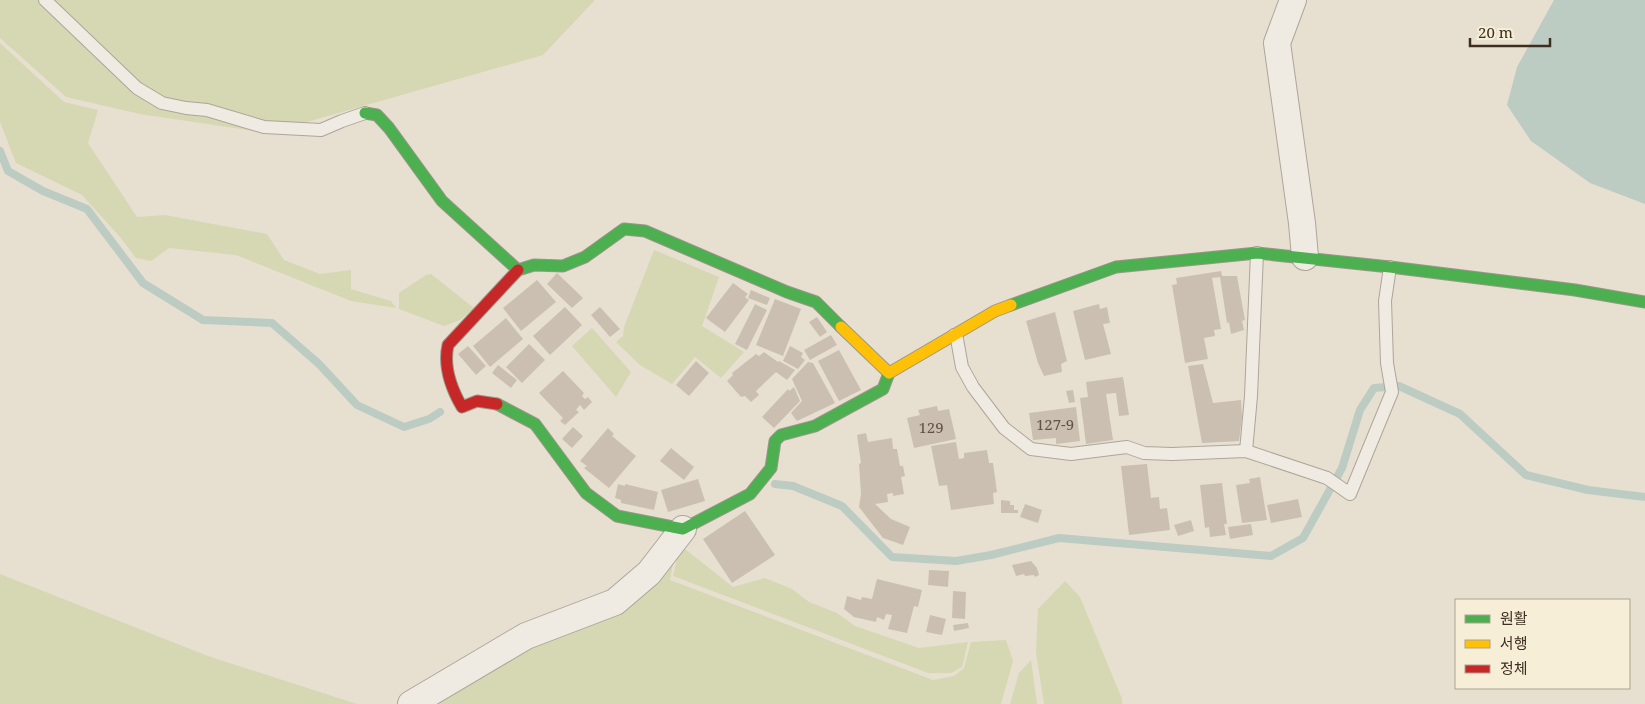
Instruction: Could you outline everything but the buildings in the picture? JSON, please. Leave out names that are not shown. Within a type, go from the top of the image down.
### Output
[{"type":"street","points":[[1293,0],[1277,43],[1305,257]]},
{"type":"street","points":[[365,113],[377,115],[390,128],[442,201],[518,270]]},
{"type":"street","points":[[683,530],[617,516],[586,492],[535,424],[499,404],[477,401],[462,407],[452,391],[445,355],[448,345],[518,270],[534,265],[563,266],[585,257],[624,229],[645,232],[787,292],[816,302],[889,373]]},
{"type":"street","points":[[411,704],[526,636],[615,602],[649,573],[683,530],[750,494],[771,468],[775,441],[781,436],[815,426],[882,389],[889,373],[995,311],[1116,267],[1257,253],[1305,257],[1574,290],[1645,302]]},
{"type":"lane","points":[[45,0],[137,88],[162,103],[207,110],[264,127],[321,130],[365,113]]},
{"type":"lane","points":[[1246,451],[1257,253]]},
{"type":"lane","points":[[954,335],[957,339],[962,367],[974,387],[1004,428],[1031,449],[1071,454],[1127,447],[1144,454],[1246,451],[1327,478],[1350,494],[1392,392],[1388,363],[1385,301],[1390,267]]},
{"type":"green space","points":[[0,0],[595,0],[543,55],[268,133],[140,114],[66,97],[0,38]]},
{"type":"green space","points":[[0,43],[64,102],[98,110],[88,143],[137,217],[165,215],[267,234],[284,260],[320,274],[351,270],[351,289],[391,301],[396,308],[351,301],[236,255],[169,248],[151,261],[136,258],[120,237],[82,195],[16,163],[0,122]]},
{"type":"green space","points":[[654,250],[719,277],[702,326],[744,352],[721,378],[695,357],[672,384],[640,365],[616,342],[623,336],[624,327]]},
{"type":"green space","points":[[431,274],[474,308],[460,320],[444,326],[399,309],[399,293],[426,275]]},
{"type":"green space","points":[[592,328],[631,372],[616,397],[572,346]]},
{"type":"green space","points":[[681,541],[685,549],[733,587],[765,578],[792,589],[809,602],[837,613],[855,626],[919,648],[968,642],[962,667],[951,673],[928,673],[673,576]]},
{"type":"green space","points":[[677,544],[670,580],[933,680],[954,676],[964,668],[971,642],[1006,640],[1013,661],[1001,704],[439,704],[475,673],[656,581]]},
{"type":"green space","points":[[0,574],[208,656],[357,704],[0,704]]},
{"type":"green space","points":[[1065,581],[1080,597],[1122,699],[1122,704],[1044,704],[1036,652],[1038,609]]},
{"type":"green space","points":[[1031,660],[1037,704],[1010,704],[1019,673]]},
{"type":"shaded area","points":[[1554,0],[1645,0],[1645,204],[1590,183],[1531,141],[1507,105],[1517,67]]},
{"type":"waterway","points":[[0,151],[8,171],[43,191],[87,209],[143,283],[203,320],[272,323],[319,364],[357,405],[404,427],[429,419],[440,412]]},
{"type":"waterway","points":[[775,484],[793,486],[842,506],[892,557],[956,561],[991,555],[1059,538],[1271,556],[1303,538],[1342,468],[1360,410],[1374,388],[1399,386],[1460,414],[1526,475],[1588,490],[1645,497]]},
{"type":"traffic: fast","points":[[365,113],[377,115],[389,128],[442,201],[518,270],[534,265],[563,266],[585,257],[624,229],[645,231],[787,292],[816,302],[841,327]]},
{"type":"traffic: fast","points":[[1011,305],[1116,267],[1257,253],[1575,290],[1645,302]]},
{"type":"traffic: fast","points":[[497,404],[535,424],[586,493],[617,516],[683,529],[750,494],[771,468],[775,441],[781,435],[815,426],[883,389],[889,373]]},
{"type":"traffic: slow","points":[[841,327],[889,373],[995,311],[1011,305]]},
{"type":"traffic: jam","points":[[497,404],[477,401],[462,407],[454,392],[447,369],[448,345],[518,270]]}]
